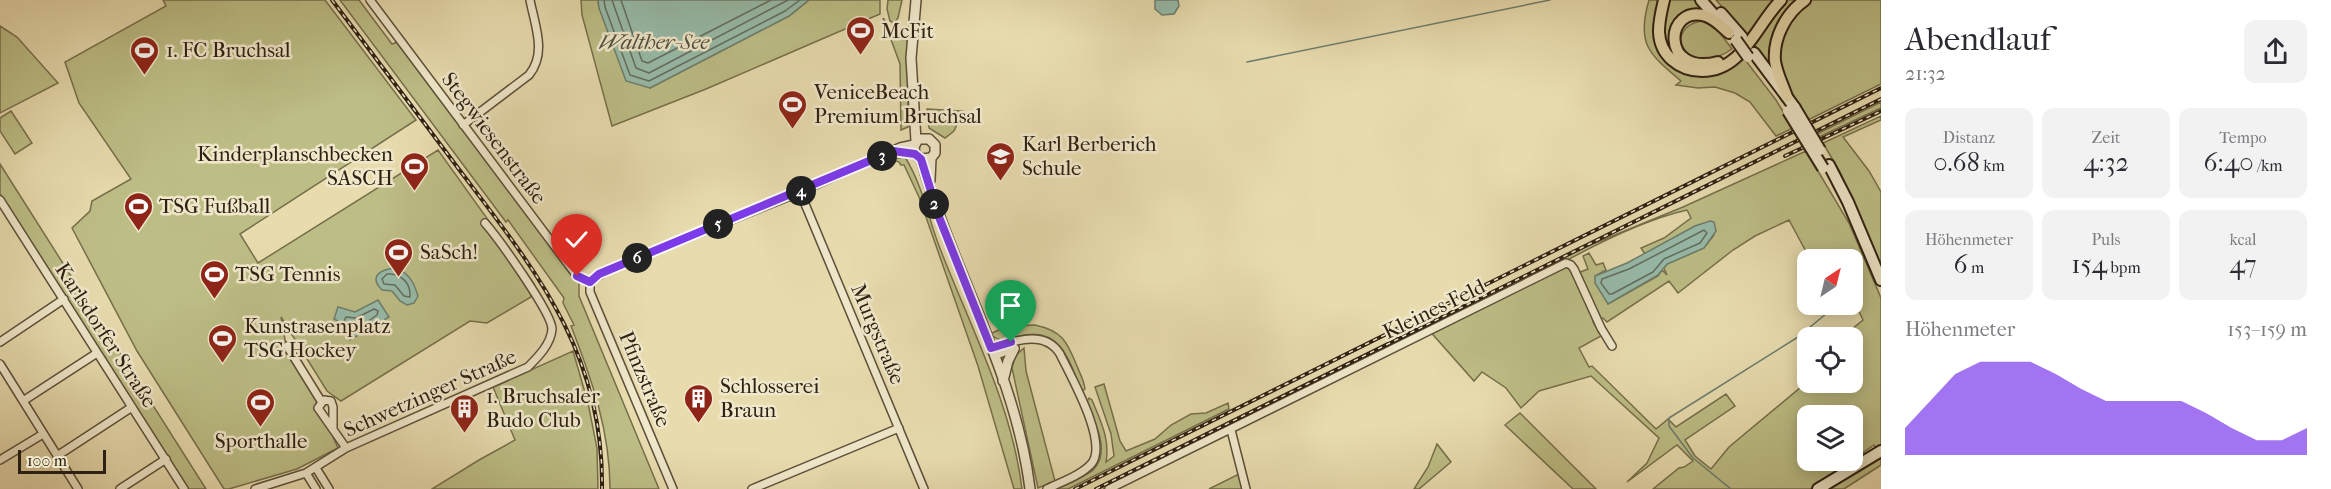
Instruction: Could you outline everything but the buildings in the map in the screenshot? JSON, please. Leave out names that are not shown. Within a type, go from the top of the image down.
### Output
[{"type":"main road","points":[[1664,0],[1659,23],[1662,46],[1666,54],[1679,65],[1694,71],[1722,68],[1747,55],[1781,0]]},
{"type":"main road","points":[[1701,0],[1736,37]]},
{"type":"main road","points":[[1710,0],[1747,55],[1791,109],[1857,223],[1881,280]]},
{"type":"main road","points":[[1791,109],[1776,62],[1777,40],[1786,21],[1805,0]]},
{"type":"main road","points":[[1736,37],[1710,17],[1699,14],[1686,17],[1678,25],[1674,43],[1679,55],[1691,62],[1712,63],[1747,55]]},
{"type":"main road","points":[[1747,55],[1787,97]]},
{"type":"main road","points":[[1818,489],[1881,451]]},
{"type":"street","points":[[463,125],[529,75],[536,66],[540,56],[539,44],[530,0]]},
{"type":"street","points":[[916,0],[912,58],[920,149],[949,246],[1003,381],[1022,441],[1030,486]]},
{"type":"street","name":"Stegwiesenstraße","points":[[373,1],[577,276],[590,282]]},
{"type":"street","points":[[590,282],[599,274],[800,192],[905,146],[920,149]]},
{"type":"street","name":"Murgstraße","points":[[800,192],[924,489]]},
{"type":"street","name":"Karlsdorfer Straße","points":[[0,200],[184,489]]},
{"type":"street","name":"Schwetzinger Straße","points":[[255,489],[316,468],[346,448],[528,367],[540,355],[549,340],[552,328],[550,321],[485,223]]},
{"type":"street","name":"Kleines Feld","points":[[1231,430],[1395,346],[1566,263],[1574,269],[1601,328],[1612,346]]},
{"type":"street","name":"Pfinzstraße","points":[[590,282],[590,292],[673,489]]},
{"type":"street","points":[[0,342],[64,299]]},
{"type":"street","points":[[992,352],[1038,338],[1046,340],[1057,349],[1097,439],[1096,456],[1088,467],[1047,489]]},
{"type":"street","points":[[1003,381],[1014,349],[1024,341]]},
{"type":"street","points":[[287,346],[321,401]]},
{"type":"street","points":[[992,352],[1014,349]]},
{"type":"street","points":[[23,401],[97,353]]},
{"type":"street","points":[[0,364],[78,489]]},
{"type":"street","points":[[333,427],[333,407],[327,399],[321,401],[318,408],[346,448]]},
{"type":"street","points":[[57,456],[132,407]]},
{"type":"street","points":[[752,489],[899,428]]},
{"type":"street","points":[[1109,489],[1231,430],[1246,489]]},
{"type":"street","points":[[0,460],[43,434]]},
{"type":"street","points":[[120,489],[166,459]]},
{"type":"street","points":[[316,468],[329,489]]},
{"type":"street","points":[[306,472],[316,489]]},
{"type":"green space","points":[[163,0],[325,0],[416,120],[240,234],[258,263],[438,150],[534,284],[531,297],[487,323],[470,321],[341,401],[327,391],[281,317],[287,351],[317,402],[338,448],[297,469],[229,489],[224,489],[137,351],[72,228],[90,211],[92,201],[131,179],[79,103],[65,62],[166,6]]},
{"type":"green space","points":[[340,0],[359,0],[392,44],[398,42],[579,283],[579,296],[659,489],[610,489],[603,426],[586,366],[571,326],[574,325],[563,303],[564,298],[508,220],[506,222]]},
{"type":"green space","points":[[581,0],[598,0],[599,8],[650,88],[789,16],[809,0],[880,0],[880,14],[706,89],[612,126],[582,15]]},
{"type":"green space","points":[[888,0],[902,0],[898,18],[894,23],[890,21],[887,9]]},
{"type":"green space","points":[[1649,0],[1661,0],[1663,55],[1694,70],[1713,73],[1732,66],[1743,57],[1776,100],[1793,128],[1776,136],[1750,102],[1735,93],[1715,87],[1698,88],[1676,85],[1681,81],[1653,55],[1645,38],[1645,15]]},
{"type":"green space","points":[[1668,0],[1694,0],[1701,7],[1699,10],[1685,14],[1675,23],[1671,35],[1672,50],[1669,50],[1664,32]]},
{"type":"green space","points":[[1716,0],[1776,0],[1749,36]]},
{"type":"green space","points":[[1787,0],[1799,0],[1789,10],[1772,70],[1754,44],[1777,10]]},
{"type":"green space","points":[[1809,0],[1881,0],[1881,84],[1808,120],[1780,72],[1780,40],[1793,14]]},
{"type":"green space","points":[[883,18],[898,38],[908,41],[908,127],[901,130],[900,64]]},
{"type":"green space","points":[[1701,21],[1715,29],[1732,49],[1716,57],[1703,59],[1692,56],[1685,50],[1681,42],[1682,33],[1689,26]]},
{"type":"green space","points":[[0,26],[17,37],[58,83],[0,113]]},
{"type":"green space","points":[[1881,102],[1881,108],[1819,137],[1817,134]]},
{"type":"green space","points":[[927,109],[963,111],[954,131],[945,138],[929,128]]},
{"type":"green space","points":[[11,111],[32,143],[15,154],[0,131],[0,118]]},
{"type":"green space","points":[[1881,116],[1881,120],[1843,137],[1869,171],[1881,192],[1881,270],[1840,172],[1823,143]]},
{"type":"green space","points":[[1806,151],[1849,223],[1860,249],[1805,249],[1789,220],[1755,236],[1733,250],[1678,293],[1669,281],[1607,322],[1603,318],[1600,319],[1578,273],[1588,269],[1583,256],[1589,253],[1596,265],[1603,263],[1606,270],[1595,276],[1608,304],[1658,276],[1662,270],[1667,275],[1664,268],[1667,264],[1704,248],[1714,235],[1695,226],[1645,254],[1641,248],[1664,238],[1691,218],[1687,210],[1671,214],[1607,240],[1562,263],[1573,270],[1595,318],[1593,322],[1601,336],[1579,348],[1589,367],[1592,366],[1656,429],[1668,419],[1676,427],[1726,394],[1735,406],[1685,440],[1695,456],[1711,469],[1729,447],[1797,390],[1797,393],[1863,393],[1863,327],[1854,327],[1863,320],[1861,315],[1863,315],[1863,256],[1881,298],[1881,445],[1876,448],[1874,445],[1863,452],[1863,405],[1797,405],[1797,471],[1837,471],[1810,489],[1653,489],[1679,468],[1693,461],[1677,445],[1627,482],[1647,463],[1659,438],[1591,376],[1539,391],[1521,408],[1506,388],[1482,372],[1474,381],[1427,328],[1231,428],[1224,436],[1113,489],[1103,489],[1583,248],[1683,207]]},
{"type":"green space","points":[[905,157],[917,180],[936,239],[1000,398],[1017,458],[1022,489],[1014,489],[978,366],[919,197],[904,165],[891,159]]},
{"type":"green space","points":[[0,164],[206,489],[188,489],[0,194]]},
{"type":"green space","points":[[1035,325],[1058,334],[1067,344],[1084,383],[1085,389],[1081,392],[1068,358],[1054,341],[1034,334],[1005,340],[990,334],[1007,326]]},
{"type":"green space","points":[[1024,348],[1026,371],[1055,481],[1038,488],[1012,368],[1015,356]]},
{"type":"green space","points":[[573,351],[588,403],[597,448],[598,489],[432,489],[515,440],[493,387]]},
{"type":"green space","points":[[1104,384],[1120,441],[1126,451],[1155,439],[1171,425],[1191,414],[1206,413],[1228,403],[1229,409],[1068,489],[1056,489],[1087,474],[1099,462],[1100,436],[1087,402],[1089,398],[1092,400],[1104,431],[1107,446],[1106,462],[1114,456],[1111,434],[1095,387]]},
{"type":"green space","points":[[1520,413],[1596,489],[1573,489],[1505,425]]},
{"type":"green space","points":[[1437,444],[1451,462],[1419,489],[1414,489],[1428,467]]},
{"type":"green space","points":[[1881,455],[1881,465],[1844,489],[1830,489],[1857,471],[1863,471],[1863,467]]},
{"type":"green space","points":[[1241,473],[1244,489],[1209,489]]},
{"type":"water","name":"Walther-See","points":[[598,0],[809,0],[789,16],[650,88],[626,81]]},
{"type":"water","points":[[1155,0],[1178,0],[1179,6],[1174,14],[1162,15],[1155,9]]},
{"type":"water","points":[[1710,221],[1714,222],[1716,231],[1704,248],[1667,264],[1658,275],[1608,304],[1595,283],[1595,276],[1627,263],[1695,226]]},
{"type":"water","points":[[396,268],[405,273],[413,283],[418,296],[414,303],[407,305],[400,301],[392,291],[382,290],[378,285],[376,277],[378,274]]},
{"type":"water","points":[[378,300],[389,317],[350,340],[338,321],[334,319],[338,307],[355,312]]},
{"type":"waterway","points":[[1247,62],[1550,0]]},
{"type":"waterway","points":[[1731,489],[1693,458],[1669,426],[1669,418],[1798,337],[1825,315]]},
{"type":"railway","points":[[332,0],[513,242],[560,315],[578,354],[591,395],[600,440],[602,489]]},
{"type":"railway","points":[[1075,489],[1881,88]]},
{"type":"railway","points":[[1096,489],[1881,99]]},
{"type":"railway","points":[[1785,156],[1881,111]]},
{"type":"place","name":"McFit","points":[[860,56]]},
{"type":"place","name":"1. FC Bruchsal","points":[[145,76]]},
{"type":"place","name":"VeniceBeach Premium Bruchsal","points":[[793,130]]},
{"type":"place","name":"Karl Berberich Schule","points":[[1001,182]]},
{"type":"place","name":"Kinderplanschbecken SASCH","points":[[414,192]]},
{"type":"place","name":"TSG Fußball","points":[[138,232]]},
{"type":"place","name":"SaSch!","points":[[399,278]]},
{"type":"place","name":"TSG Tennis","points":[[214,300]]},
{"type":"place","name":"Kunstrasenplatz TSG Hockey","points":[[223,364]]},
{"type":"place","name":"Schlosserei Braun","points":[[699,424]]},
{"type":"place","name":"Sporthalle","points":[[261,428]]},
{"type":"place","name":"1. Bruchsaler Budo Club","points":[[465,434]]},
{"type":"route","points":[[577,276],[590,282],[599,274],[800,192],[893,151],[915,154],[921,159],[949,246],[991,348],[1011,342]]}]
